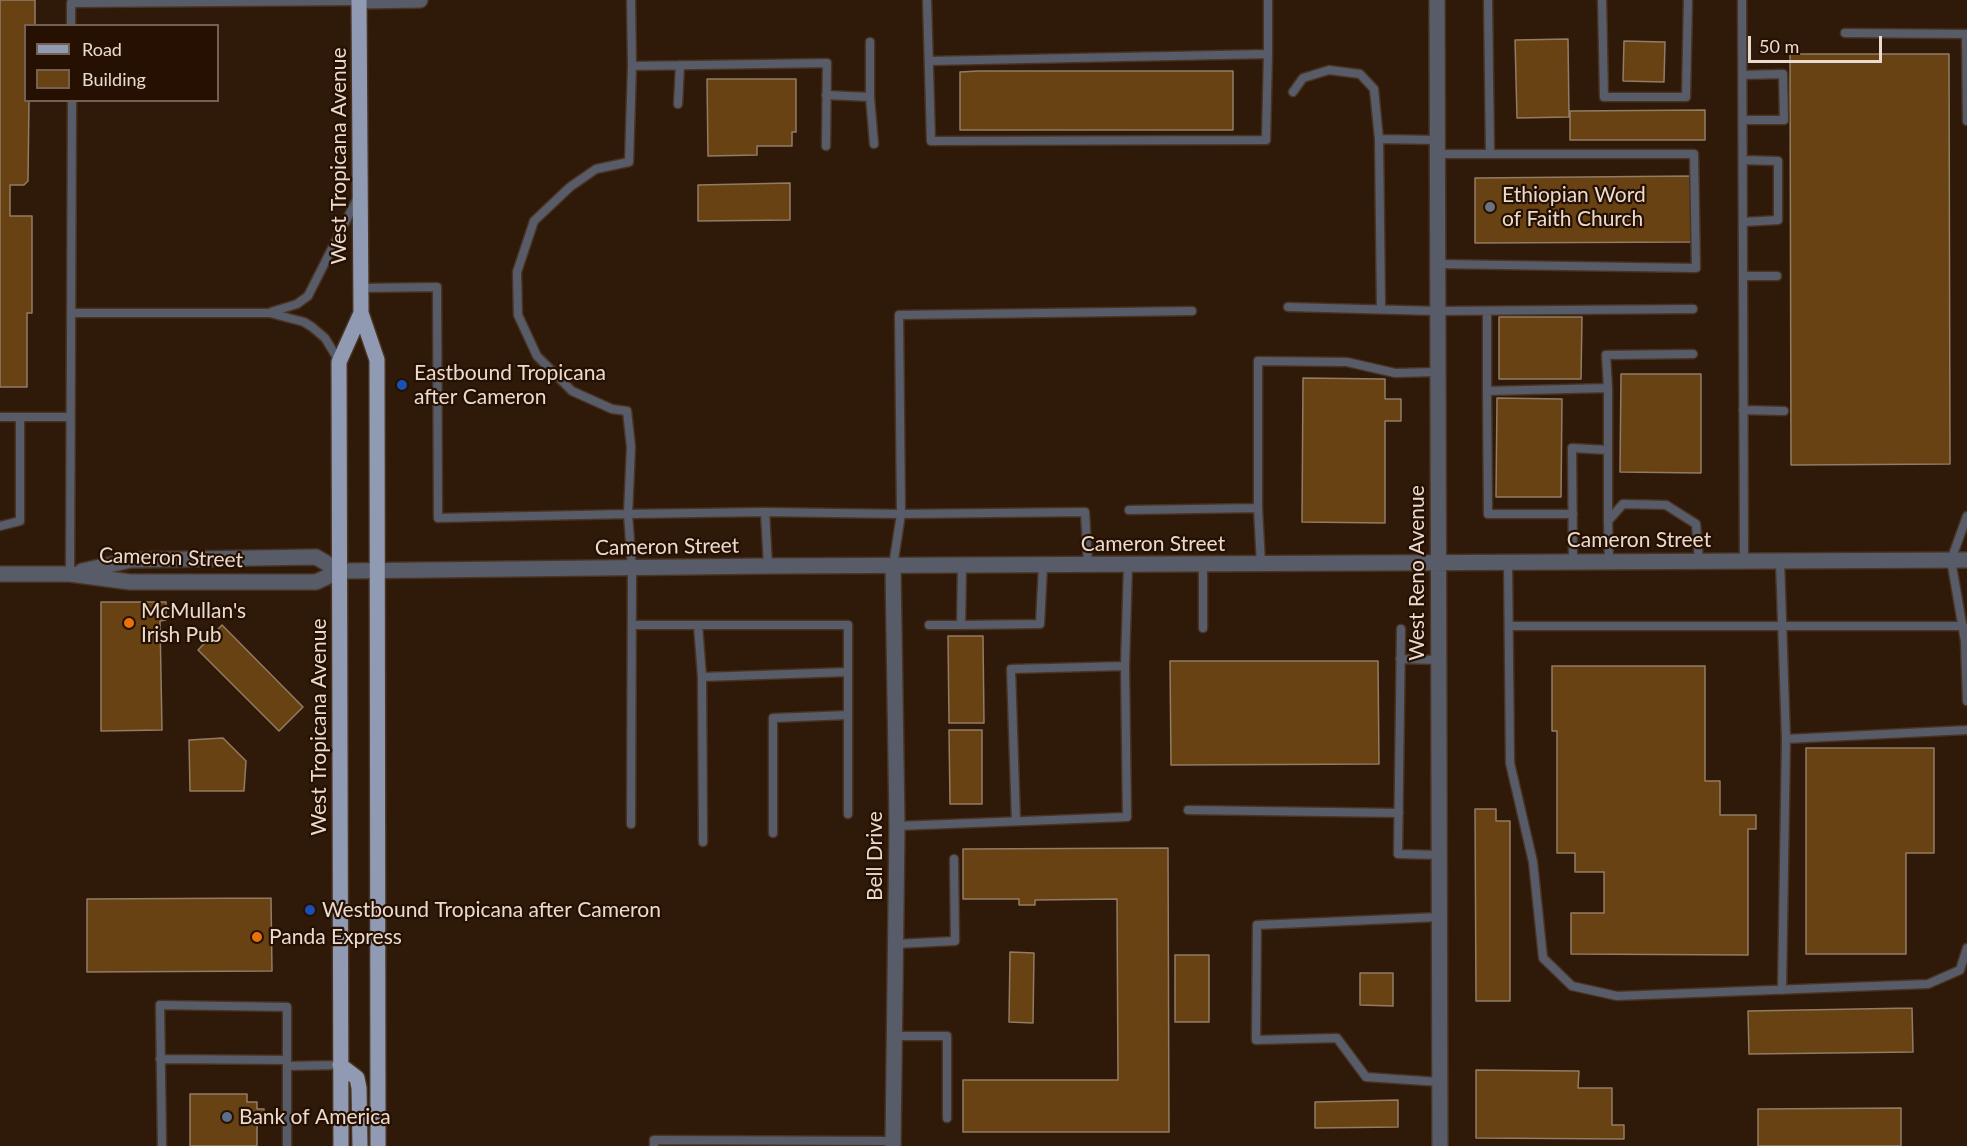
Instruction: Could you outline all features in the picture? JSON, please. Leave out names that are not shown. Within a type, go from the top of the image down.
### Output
[{"type":"main road","name":"West Tropicana Avenue","points":[[359,0],[361,313],[377,360],[378,1146]]},
{"type":"main road","name":"West Tropicana Avenue","points":[[341,1146],[339,362],[361,313]]},
{"type":"main road","points":[[340,1065],[357,1078],[360,1146]]},
{"type":"street","points":[[359,0],[420,0]]},
{"type":"street","name":"West Reno Avenue","points":[[1437,0],[1440,1146]]},
{"type":"street","name":"Cameron Street","points":[[70,574],[131,560],[316,557],[340,571]]},
{"type":"street","name":"Cameron Street","points":[[0,574],[70,574],[130,582],[316,582],[340,571],[768,566],[1959,560]]},
{"type":"street","name":"Bell Drive","points":[[893,566],[897,826],[893,1144]]},
{"type":"lane","points":[[71,24],[71,2],[359,0]]},
{"type":"lane","points":[[631,0],[632,66],[629,162],[596,169],[570,187],[534,221],[517,272],[518,315],[537,356],[572,391],[612,409],[627,411],[631,447],[628,514],[632,569],[631,824]]},
{"type":"lane","points":[[927,0],[931,141],[1266,140],[1268,0]]},
{"type":"lane","points":[[1488,0],[1490,154]]},
{"type":"lane","points":[[1602,0],[1604,97],[1686,98],[1688,0]]},
{"type":"lane","points":[[1742,0],[1744,561]]},
{"type":"lane","points":[[1845,33],[1966,34],[1967,121]]},
{"type":"lane","points":[[870,42],[873,144]]},
{"type":"lane","points":[[929,61],[1268,54]]},
{"type":"lane","points":[[632,66],[827,63],[826,146]]},
{"type":"lane","points":[[678,104],[680,65]]},
{"type":"lane","points":[[1293,92],[1303,78],[1329,70],[1360,74],[1374,88],[1379,139],[1381,309]]},
{"type":"lane","points":[[1743,75],[1783,74],[1784,120],[1743,120]]},
{"type":"lane","points":[[826,95],[870,98]]},
{"type":"lane","points":[[70,574],[72,102]]},
{"type":"lane","points":[[1379,139],[1490,154],[1694,154],[1696,268],[1437,264]]},
{"type":"lane","points":[[1743,160],[1778,161],[1778,220],[1743,222]]},
{"type":"lane","points":[[270,313],[297,304],[308,296],[360,194]]},
{"type":"lane","points":[[1743,276],[1777,276]]},
{"type":"lane","points":[[361,288],[437,286],[438,518],[765,512],[901,514],[1085,512],[1088,566]]},
{"type":"lane","points":[[1288,307],[1437,311],[1693,309]]},
{"type":"lane","points":[[893,566],[901,514],[899,315],[1192,311]]},
{"type":"lane","points":[[1487,311],[1488,514],[1573,514]]},
{"type":"lane","points":[[71,313],[270,313],[304,322],[312,327],[325,338],[339,362]]},
{"type":"lane","points":[[1609,562],[1606,356],[1693,354]]},
{"type":"lane","points":[[1261,564],[1258,508],[1258,361],[1347,362],[1395,373],[1437,372]]},
{"type":"lane","points":[[1487,391],[1608,388]]},
{"type":"lane","points":[[1743,410],[1784,411]]},
{"type":"lane","points":[[0,417],[70,417]]},
{"type":"lane","points":[[0,526],[20,521],[20,417]]},
{"type":"lane","points":[[1573,562],[1572,448],[1608,450]]},
{"type":"lane","points":[[1608,521],[1623,504],[1666,505],[1696,524],[1700,561]]},
{"type":"lane","points":[[1129,510],[1258,508]]},
{"type":"lane","points":[[765,512],[768,566]]},
{"type":"lane","points":[[1967,516],[1959,560],[1967,701]]},
{"type":"lane","points":[[1780,561],[1786,739],[1782,990]]},
{"type":"lane","points":[[1508,562],[1510,763],[1533,862],[1543,958],[1572,986],[1617,996],[1928,984],[1960,970],[1967,948]]},
{"type":"lane","points":[[897,826],[1127,817],[1125,666],[1128,565]]},
{"type":"lane","points":[[1203,565],[1203,628]]},
{"type":"lane","points":[[961,625],[962,566]]},
{"type":"lane","points":[[929,626],[1040,624],[1043,566]]},
{"type":"lane","points":[[632,625],[848,625],[848,814]]},
{"type":"lane","points":[[698,625],[702,677],[703,842]]},
{"type":"lane","points":[[1509,626],[1963,626]]},
{"type":"lane","points":[[1401,629],[1398,854],[1439,855]]},
{"type":"lane","points":[[1400,659],[1438,660]]},
{"type":"lane","points":[[1016,821],[1011,669],[1125,666]]},
{"type":"lane","points":[[702,677],[848,672]]},
{"type":"lane","points":[[773,833],[773,718],[848,715]]},
{"type":"lane","points":[[1786,739],[1967,730]]},
{"type":"lane","points":[[1188,810],[1399,813]]},
{"type":"lane","points":[[896,944],[955,941],[954,859]]},
{"type":"lane","points":[[1439,917],[1257,925],[1256,1040],[1337,1038],[1366,1077],[1440,1082]]},
{"type":"lane","points":[[162,1146],[160,1005],[287,1007],[287,1146]]},
{"type":"lane","points":[[895,1036],[947,1036],[947,1118]]},
{"type":"lane","points":[[160,1059],[340,1065]]},
{"type":"lane","points":[[654,1146],[654,1140],[893,1144]]},
{"type":"building","points":[[0,0],[35,0],[35,24],[24,24],[24,102],[29,102],[28,181],[24,185],[10,185],[10,216],[32,216],[32,313],[27,313],[27,387],[0,387]]},
{"type":"building","points":[[1568,39],[1569,117],[1517,118],[1515,40]]},
{"type":"building","points":[[1624,41],[1665,42],[1664,82],[1623,81]]},
{"type":"building","points":[[1790,54],[1949,54],[1950,464],[1791,465]]},
{"type":"building","points":[[1233,71],[1233,130],[960,130],[960,72]]},
{"type":"building","points":[[707,79],[796,79],[796,132],[792,132],[792,146],[757,146],[757,155],[708,156]]},
{"type":"building","points":[[1705,110],[1705,140],[1570,140],[1570,111]]},
{"type":"building","points":[[1691,176],[1691,242],[1475,243],[1475,178]]},
{"type":"building","points":[[790,183],[790,220],[698,221],[698,185]]},
{"type":"building","points":[[1499,317],[1582,317],[1581,379],[1499,379]]},
{"type":"building","points":[[1621,374],[1701,374],[1701,473],[1620,472]]},
{"type":"building","points":[[1303,378],[1385,379],[1385,399],[1401,399],[1401,421],[1385,421],[1385,523],[1302,522]]},
{"type":"building","points":[[1497,398],[1562,399],[1561,497],[1496,497]]},
{"type":"building","points":[[101,602],[166,602],[166,620],[160,621],[162,730],[101,731]]},
{"type":"building","points":[[222,625],[303,707],[279,731],[198,650]]},
{"type":"building","points":[[948,636],[983,636],[984,723],[949,723]]},
{"type":"building","points":[[1170,661],[1378,661],[1379,764],[1171,765]]},
{"type":"building","points":[[1552,666],[1705,666],[1705,781],[1720,781],[1720,815],[1756,815],[1756,829],[1748,829],[1748,955],[1571,954],[1571,913],[1604,913],[1604,872],[1575,872],[1575,853],[1557,853],[1557,731],[1552,731]]},
{"type":"building","points":[[949,730],[982,730],[982,804],[950,804]]},
{"type":"building","points":[[223,738],[246,761],[244,791],[190,791],[189,740]]},
{"type":"building","points":[[1806,748],[1934,748],[1934,853],[1906,853],[1906,954],[1806,954]]},
{"type":"building","points":[[1475,809],[1496,809],[1496,821],[1510,821],[1510,1001],[1476,1001]]},
{"type":"building","points":[[1168,848],[1169,1132],[963,1132],[963,1080],[1118,1080],[1117,899],[1035,900],[1035,905],[1019,905],[1019,899],[963,899],[963,849]]},
{"type":"building","points":[[271,898],[272,971],[87,972],[87,899]]},
{"type":"building","points":[[1010,952],[1034,953],[1033,1023],[1009,1022]]},
{"type":"building","points":[[1175,955],[1209,955],[1209,1022],[1175,1022]]},
{"type":"building","points":[[1360,973],[1393,973],[1393,1006],[1360,1005]]},
{"type":"building","points":[[1912,1008],[1913,1052],[1749,1054],[1748,1011]]},
{"type":"building","points":[[1476,1070],[1579,1071],[1578,1088],[1612,1088],[1612,1125],[1624,1125],[1624,1139],[1476,1138]]},
{"type":"building","name":"Bank of America","points":[[190,1094],[247,1094],[247,1102],[257,1102],[257,1109],[264,1109],[264,1124],[257,1124],[257,1146],[190,1146]]},
{"type":"building","points":[[1398,1100],[1398,1127],[1315,1128],[1315,1102]]},
{"type":"building","points":[[1901,1108],[1901,1146],[1758,1146],[1758,1109]]},
{"type":"place","name":"Ethiopian Word of Faith Church","points":[[1490,207]]},
{"type":"place","name":"Eastbound Tropicana after Cameron","points":[[402,385]]},
{"type":"place","name":"McMullan's Irish Pub","points":[[129,623]]},
{"type":"place","name":"Westbound Tropicana after Cameron","points":[[310,910]]},
{"type":"place","name":"Panda Express","points":[[257,937]]},
{"type":"place","name":"Bank of America","points":[[227,1117]]}]
